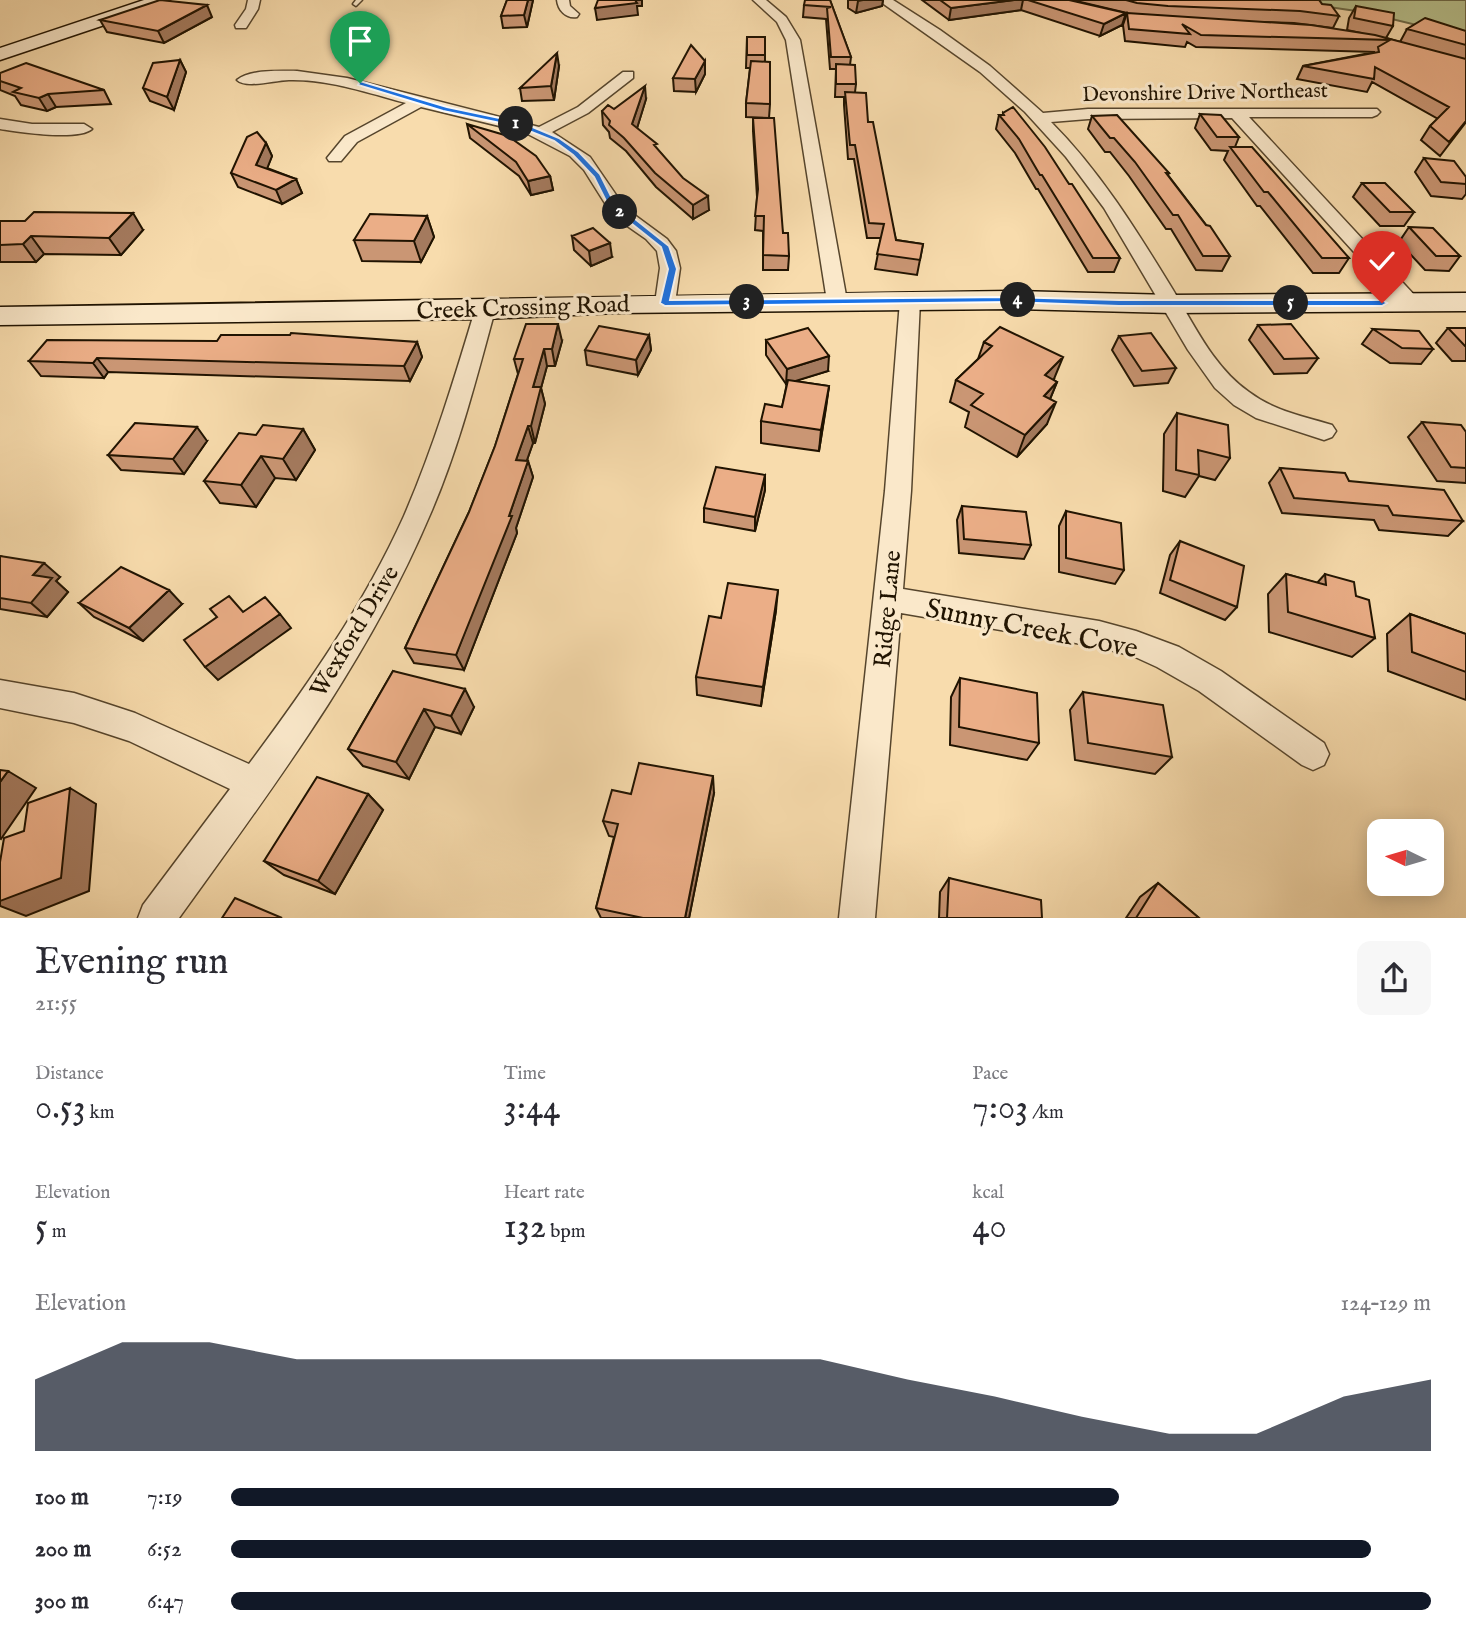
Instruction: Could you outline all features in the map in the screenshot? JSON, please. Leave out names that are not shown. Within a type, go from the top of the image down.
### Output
[{"type":"street","points":[[242,25],[254,0]]},
{"type":"street","points":[[563,0],[564,7],[573,14]]},
{"type":"street","points":[[884,0],[968,55],[1039,118],[1096,184],[1202,354],[1231,390],[1267,414],[1324,432]]},
{"type":"street","points":[[0,54],[150,1]]},
{"type":"street","points":[[766,1],[782,20],[793,40],[837,301]]},
{"type":"street","points":[[244,80],[280,75],[345,80],[420,102],[499,119],[557,140],[587,163],[598,176],[611,203],[664,246],[672,269],[665,303]]},
{"type":"street","points":[[540,132],[583,110],[628,75]]},
{"type":"street","points":[[335,158],[351,139],[420,102]]},
{"type":"street","name":"Devonshire Drive Northeast","points":[[1039,118],[1088,114],[1372,112]]},
{"type":"street","points":[[1236,113],[1411,303]]},
{"type":"street","points":[[0,124],[32,129],[84,130]]},
{"type":"street","name":"Creek Crossing Road","points":[[0,316],[485,310],[665,303],[1011,299],[1172,304],[1466,302]]},
{"type":"street","name":"Ridge Lane","points":[[857,918],[888,599],[910,301]]},
{"type":"street","name":"Wexford Drive","points":[[156,918],[321,690],[375,599],[404,545],[444,449],[485,310]]},
{"type":"street","name":"Sunny Creek Cove","points":[[888,599],[1099,634],[1136,644],[1168,657],[1210,681],[1312,754]]},
{"type":"street","points":[[0,694],[74,708],[135,728],[254,783]]},
{"type":"green space","points":[[1281,0],[1466,0],[1466,37],[1363,12]]},
{"type":"building","points":[[160,0],[207,5],[158,31],[100,20]]},
{"type":"building","points":[[507,0],[528,0],[524,15],[501,16]]},
{"type":"building","points":[[598,0],[635,0],[637,3],[595,8]]},
{"type":"building","points":[[805,0],[830,0],[851,57],[831,57],[827,8],[831,7],[804,5]]},
{"type":"building","points":[[940,0],[1014,0],[951,8]]},
{"type":"building","points":[[1028,0],[1069,0],[1126,13],[1104,24]]},
{"type":"building","points":[[1126,0],[1319,0],[1322,4],[1331,5],[1339,16],[1300,11],[1168,6]]},
{"type":"building","points":[[1356,6],[1394,13],[1393,26],[1354,18]]},
{"type":"building","points":[[1127,13],[1311,25],[1375,35],[1466,59],[1466,121],[1449,142],[1430,126],[1449,107],[1375,67],[1374,79],[1303,66],[1379,52],[1378,47],[1390,40],[1201,35],[1182,24],[1190,34],[1129,29]]},
{"type":"building","points":[[1425,18],[1466,31],[1466,45],[1407,29]]},
{"type":"building","points":[[747,37],[765,37],[765,55],[747,55]]},
{"type":"building","points":[[691,45],[705,61],[695,79],[673,78]]},
{"type":"building","points":[[557,53],[551,86],[520,88]]},
{"type":"building","points":[[180,60],[167,97],[143,88],[153,63]]},
{"type":"building","points":[[751,61],[770,62],[770,104],[746,103]]},
{"type":"building","points":[[26,63],[104,90],[48,94],[39,98],[13,92],[21,88],[0,81],[0,73]]},
{"type":"building","points":[[836,64],[855,65],[856,84],[836,84]]},
{"type":"building","points":[[645,86],[632,124],[657,144],[654,145],[683,178],[708,196],[693,205],[655,173],[609,125],[610,121],[602,111],[608,105],[614,109]]},
{"type":"building","points":[[845,92],[866,93],[868,122],[873,122],[896,240],[923,244],[920,260],[877,254],[884,224],[869,223],[855,145],[850,145]]},
{"type":"building","points":[[1013,107],[1045,147],[1069,184],[1072,184],[1120,258],[1093,258],[1019,139],[999,115],[1004,115],[1003,113]]},
{"type":"building","points":[[1200,114],[1221,115],[1239,137],[1217,137]]},
{"type":"building","points":[[1117,115],[1169,173],[1166,173],[1206,225],[1210,226],[1230,256],[1203,256],[1178,215],[1173,215],[1135,162],[1092,116]]},
{"type":"building","points":[[753,118],[774,118],[783,233],[788,233],[789,256],[763,255],[764,216],[755,216],[758,189]]},
{"type":"building","points":[[467,124],[508,136],[536,156],[550,176],[528,181],[516,162]]},
{"type":"building","points":[[257,132],[266,143],[256,165],[296,179],[276,190],[231,173],[247,137]]},
{"type":"building","points":[[1230,147],[1252,147],[1349,258],[1322,258],[1268,192],[1264,192]]},
{"type":"building","points":[[1424,158],[1454,161],[1466,177],[1466,184],[1441,182]]},
{"type":"building","points":[[1362,183],[1385,183],[1414,212],[1390,212]]},
{"type":"building","points":[[34,212],[133,213],[109,238],[31,236],[23,244],[0,245],[0,221],[25,221]]},
{"type":"building","points":[[370,214],[427,216],[414,241],[354,240]]},
{"type":"building","points":[[1409,227],[1433,228],[1460,256],[1436,256]]},
{"type":"building","points":[[593,228],[610,243],[589,251],[572,236]]},
{"type":"building","points":[[526,324],[558,324],[552,349],[544,349],[533,387],[541,387],[531,426],[528,426],[516,460],[528,461],[509,516],[512,516],[456,655],[405,648],[469,512],[495,446],[523,359],[514,359]]},
{"type":"building","points":[[1291,324],[1318,358],[1284,359],[1258,325]]},
{"type":"building","points":[[599,326],[649,335],[636,360],[585,350]]},
{"type":"building","points":[[1000,327],[1063,357],[1045,375],[1057,382],[1044,396],[1056,402],[1025,435],[971,405],[983,394],[956,380],[992,346],[984,342]]},
{"type":"building","points":[[808,328],[829,356],[787,369],[766,340]]},
{"type":"building","points":[[1448,328],[1466,328],[1466,346],[1465,346]]},
{"type":"building","points":[[1373,329],[1419,331],[1433,349],[1402,348]]},
{"type":"building","points":[[291,333],[417,342],[404,366],[97,358],[93,363],[29,361],[47,340],[217,341],[221,335]]},
{"type":"building","points":[[1151,333],[1176,368],[1142,371],[1119,336]]},
{"type":"building","points":[[788,380],[829,386],[821,430],[761,421],[765,404],[782,407]]},
{"type":"building","points":[[1177,413],[1228,425],[1230,458],[1198,450],[1199,475],[1176,470]]},
{"type":"building","points":[[1422,422],[1461,425],[1466,432],[1466,468],[1451,467]]},
{"type":"building","points":[[135,423],[197,427],[173,459],[108,455]]},
{"type":"building","points":[[263,425],[303,429],[283,459],[261,456],[241,485],[204,481],[239,433],[256,435]]},
{"type":"building","points":[[716,467],[765,475],[755,517],[704,508]]},
{"type":"building","points":[[1280,468],[1345,473],[1349,481],[1444,490],[1463,521],[1393,515],[1388,506],[1294,498]]},
{"type":"building","points":[[962,506],[1026,512],[1031,545],[964,539]]},
{"type":"building","points":[[1066,511],[1121,523],[1124,570],[1066,558]]},
{"type":"building","points":[[1180,541],[1244,566],[1237,607],[1170,580]]},
{"type":"building","points":[[0,556],[44,563],[33,575],[52,578],[31,603],[0,598]]},
{"type":"building","points":[[121,567],[169,590],[129,628],[79,603]]},
{"type":"building","points":[[1286,574],[1326,585],[1325,574],[1354,582],[1356,596],[1369,600],[1375,638],[1288,612]]},
{"type":"building","points":[[728,583],[778,590],[763,687],[696,677],[709,616],[721,618]]},
{"type":"building","points":[[229,596],[243,612],[265,597],[280,614],[205,667],[184,640],[217,617],[210,609]]},
{"type":"building","points":[[1410,614],[1466,634],[1466,672],[1412,652]]},
{"type":"building","points":[[393,671],[465,689],[451,716],[424,709],[396,762],[348,749]]},
{"type":"building","points":[[960,678],[1037,693],[1039,743],[959,727]]},
{"type":"building","points":[[1083,692],[1163,705],[1172,757],[1088,743]]},
{"type":"building","points":[[639,763],[713,776],[685,918],[643,918],[596,908],[618,824],[603,821],[612,790],[631,794]]},
{"type":"building","points":[[0,770],[8,771],[0,782]]},
{"type":"building","points":[[317,777],[368,794],[318,881],[264,861]]},
{"type":"building","points":[[70,788],[61,878],[0,901],[0,862],[4,838],[24,831],[28,803]]},
{"type":"building","points":[[949,878],[1041,900],[1042,918],[947,918]]},
{"type":"building","points":[[1158,883],[1199,918],[1136,918]]},
{"type":"building","points":[[235,898],[282,918],[222,918]]},
{"type":"route","points":[[360,83],[446,109],[521,125],[557,140],[576,153],[598,176],[611,203],[621,214],[639,224],[664,246],[672,269],[665,303],[1011,299],[1066,303],[1382,303]]}]
